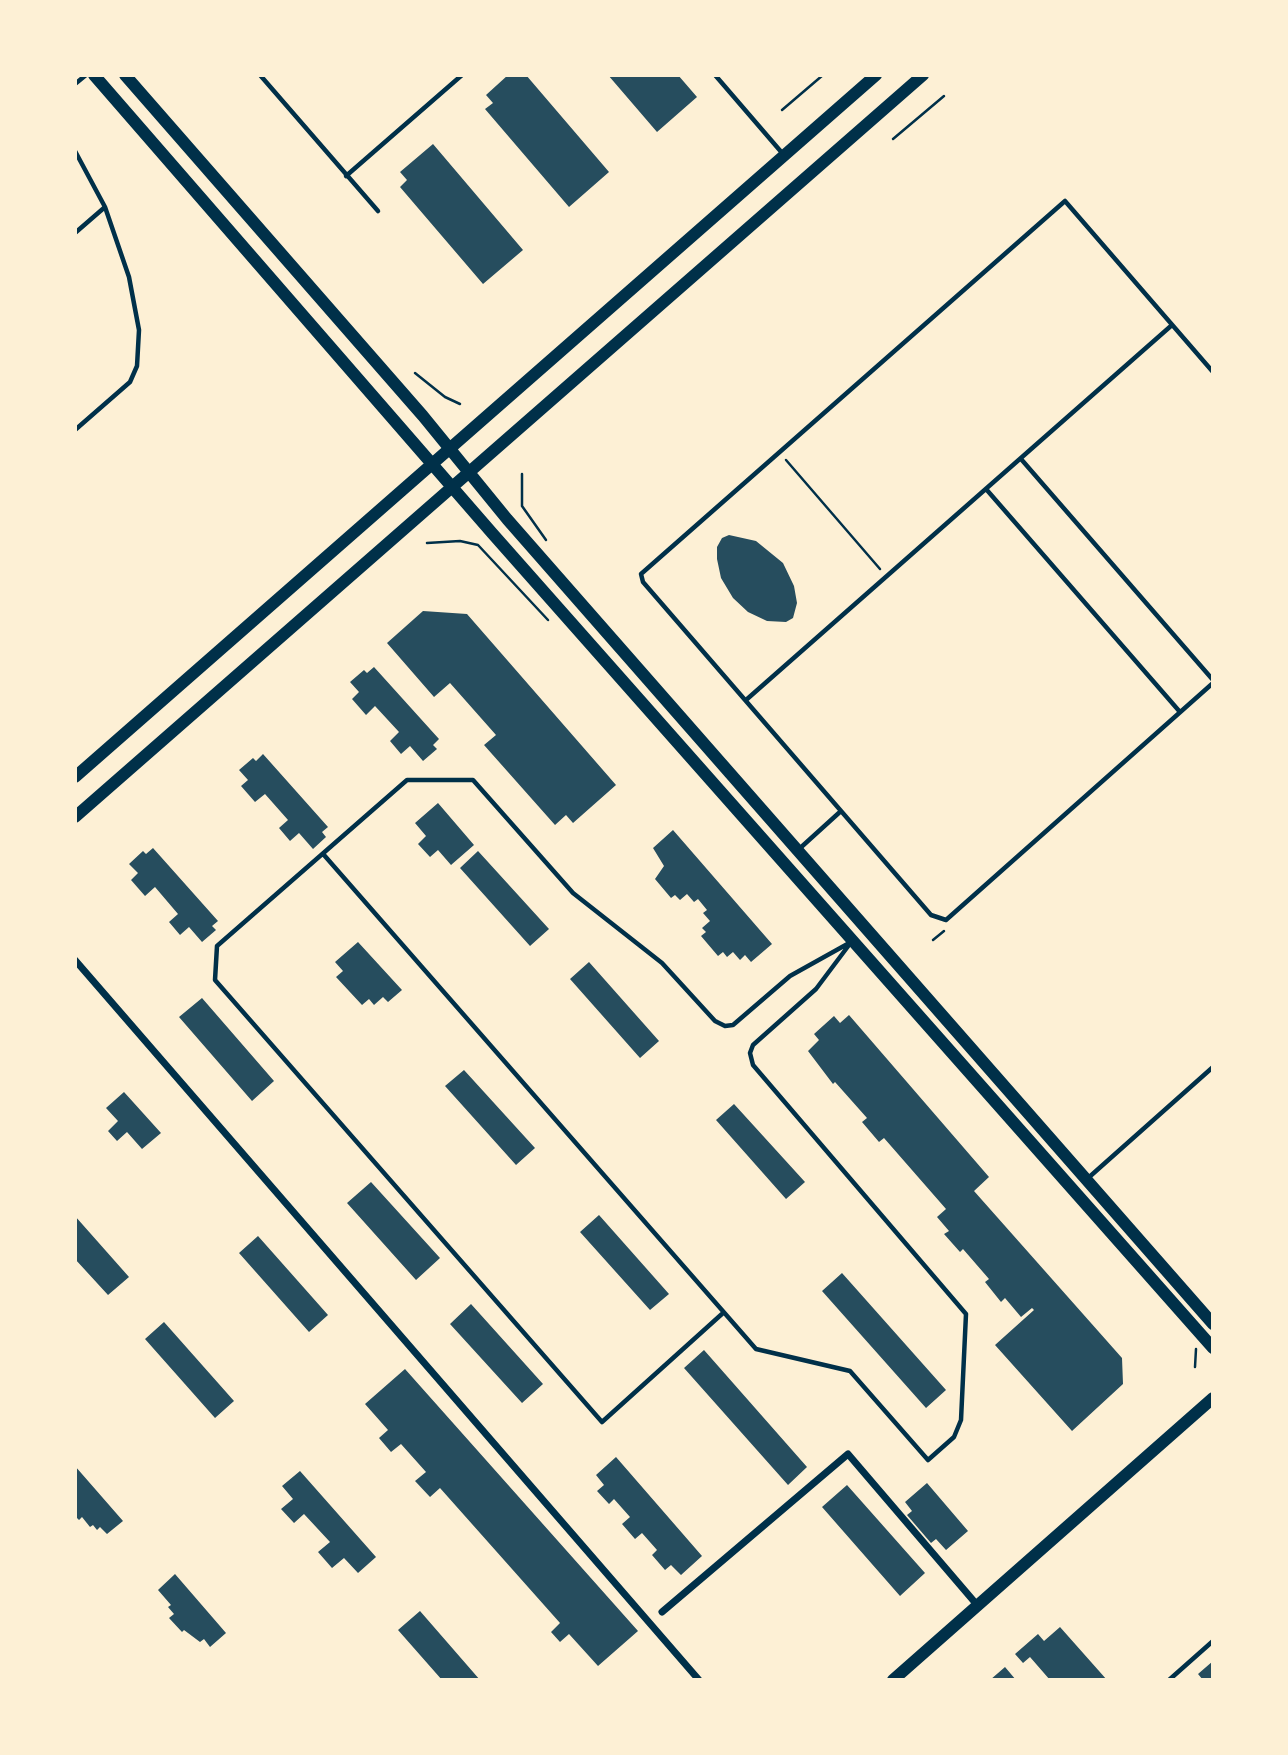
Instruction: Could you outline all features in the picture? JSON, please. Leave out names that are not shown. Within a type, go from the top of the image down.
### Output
[{"type":"main road","points":[[94,75],[452,488],[1213,1349]]},
{"type":"main road","points":[[125,75],[1213,1324]]},
{"type":"main road","points":[[75,777],[876,75]]},
{"type":"main road","points":[[75,817],[923,75]]},
{"type":"main road","points":[[893,1680],[1213,1398]]},
{"type":"street","points":[[75,960],[699,1680]]},
{"type":"street","points":[[662,1612],[848,1454],[978,1606]]},
{"type":"lane","points":[[75,85],[86,75]]},
{"type":"lane","points":[[260,75],[378,211]]},
{"type":"lane","points":[[346,176],[462,75]]},
{"type":"lane","points":[[715,75],[784,156]]},
{"type":"lane","points":[[75,151],[105,207],[129,277],[139,330],[137,366],[131,382],[75,429]]},
{"type":"lane","points":[[1021,458],[1213,682],[946,920],[931,915],[643,582],[641,574],[1065,201],[1213,372]]},
{"type":"lane","points":[[75,233],[105,207]]},
{"type":"lane","points":[[746,700],[1172,325]]},
{"type":"lane","points":[[986,489],[1180,712]]},
{"type":"lane","points":[[723,1313],[602,1422],[215,980],[217,946],[407,780],[473,780],[573,893],[662,962],[715,1021],[725,1026],[733,1025],[790,976],[852,942]]},
{"type":"lane","points":[[798,850],[841,811]]},
{"type":"lane","points":[[324,855],[756,1349],[850,1371],[928,1460],[954,1437],[961,1420],[966,1314],[753,1065],[750,1052],[753,1045],[816,989],[852,942]]},
{"type":"lane","points":[[1087,1179],[1213,1067]]},
{"type":"lane","points":[[1169,1680],[1213,1641]]},
{"type":"path","points":[[782,110],[824,75]]},
{"type":"path","points":[[893,139],[944,96]]},
{"type":"path","points":[[415,373],[445,397],[460,404]]},
{"type":"path","points":[[779,452],[886,577]]},
{"type":"path","points":[[522,474],[522,506]]},
{"type":"path","points":[[427,543],[460,541],[478,545]]},
{"type":"building","points":[[508,75],[526,75],[609,172],[569,207],[485,109],[493,103],[486,95]]},
{"type":"building","points":[[608,75],[678,75],[697,97],[657,132]]},
{"type":"building","points":[[433,144],[523,250],[483,284],[400,187],[407,180],[400,172]]},
{"type":"building","points":[[729,535],[756,541],[783,563],[794,586],[797,603],[793,618],[786,622],[767,621],[748,612],[733,598],[721,578],[717,559],[717,547],[722,538]]},
{"type":"building","points":[[423,611],[467,614],[616,785],[573,823],[566,815],[555,825],[484,745],[496,735],[450,683],[434,697],[387,643]]},
{"type":"building","points":[[374,667],[439,739],[433,745],[437,749],[423,761],[410,746],[401,754],[390,741],[399,732],[375,706],[366,715],[352,699],[359,692],[350,682],[364,670],[367,673]]},
{"type":"building","points":[[263,754],[328,827],[322,832],[326,837],[313,849],[299,833],[290,841],[279,828],[288,820],[265,794],[255,802],[241,786],[248,780],[239,770],[253,758],[256,761]]},
{"type":"building","points":[[438,803],[474,845],[451,865],[438,850],[430,857],[418,844],[426,836],[415,823]]},
{"type":"building","points":[[673,830],[772,944],[751,962],[745,955],[740,960],[733,952],[727,957],[723,952],[718,956],[701,936],[706,932],[702,928],[710,921],[703,913],[707,910],[698,899],[694,902],[687,894],[680,900],[675,895],[671,898],[655,879],[664,866],[653,848]]},
{"type":"building","points":[[153,848],[218,921],[212,926],[216,930],[202,942],[189,927],[180,935],[169,922],[178,914],[155,887],[145,896],[131,880],[138,873],[129,864],[143,851],[146,854]]},
{"type":"building","points":[[478,851],[549,929],[530,946],[460,868]]},
{"type":"building","points":[[358,942],[402,990],[388,1002],[383,997],[374,1005],[369,999],[362,1005],[336,977],[343,971],[335,962]]},
{"type":"building","points":[[589,962],[659,1041],[640,1058],[570,979]]},
{"type":"building","points":[[202,998],[274,1081],[252,1101],[179,1017]]},
{"type":"building","points":[[849,1015],[989,1177],[974,1191],[1122,1358],[1123,1384],[1072,1431],[995,1345],[1034,1310],[1032,1308],[1021,1317],[1005,1298],[1001,1302],[985,1282],[989,1279],[963,1249],[960,1252],[944,1234],[949,1231],[937,1217],[946,1209],[884,1138],[879,1142],[862,1122],[867,1118],[835,1082],[833,1084],[808,1051],[819,1040],[814,1034],[834,1016],[840,1023]]},
{"type":"building","points":[[464,1070],[535,1148],[516,1165],[445,1086]]},
{"type":"building","points":[[124,1092],[161,1133],[142,1149],[127,1132],[117,1141],[108,1131],[118,1121],[106,1108]]},
{"type":"building","points":[[734,1104],[805,1182],[786,1199],[716,1120]]},
{"type":"building","points":[[371,1182],[440,1258],[416,1280],[347,1203]]},
{"type":"building","points":[[599,1215],[669,1294],[650,1310],[580,1232]]},
{"type":"building","points":[[75,1216],[129,1277],[108,1295],[75,1259]]},
{"type":"building","points":[[258,1236],[328,1315],[309,1332],[239,1253]]},
{"type":"building","points":[[842,1273],[946,1390],[926,1408],[822,1291]]},
{"type":"building","points":[[471,1304],[543,1384],[522,1403],[450,1324]]},
{"type":"building","points":[[164,1322],[234,1401],[215,1418],[145,1339]]},
{"type":"building","points":[[704,1350],[807,1467],[788,1485],[684,1368]]},
{"type":"building","points":[[405,1369],[638,1631],[598,1666],[569,1634],[560,1642],[551,1632],[560,1623],[440,1488],[430,1497],[415,1481],[426,1472],[401,1444],[391,1452],[379,1438],[388,1430],[365,1404]]},
{"type":"building","points":[[616,1457],[702,1556],[681,1575],[671,1565],[665,1570],[652,1555],[657,1550],[642,1533],[635,1539],[622,1524],[630,1517],[614,1499],[609,1504],[597,1491],[604,1485],[596,1475]]},
{"type":"building","points":[[75,1466],[123,1521],[107,1534],[100,1527],[97,1530],[93,1525],[90,1527],[82,1517],[79,1520],[75,1516]]},
{"type":"building","points":[[300,1471],[376,1557],[358,1573],[344,1558],[332,1568],[318,1552],[330,1542],[304,1514],[294,1523],[281,1509],[293,1499],[282,1486]]},
{"type":"building","points":[[927,1483],[968,1531],[946,1550],[936,1539],[931,1543],[907,1515],[912,1511],[905,1502]]},
{"type":"building","points":[[847,1485],[925,1573],[900,1596],[822,1507]]},
{"type":"building","points":[[175,1574],[226,1633],[210,1647],[204,1639],[200,1642],[184,1630],[182,1632],[169,1618],[174,1614],[168,1607],[171,1605],[158,1590]]},
{"type":"building","points":[[420,1611],[480,1680],[442,1680],[398,1630]]},
{"type":"building","points":[[1060,1627],[1107,1680],[1050,1680],[1030,1657],[1023,1663],[1015,1654],[1038,1634],[1044,1641]]},
{"type":"building","points":[[1213,1661],[1213,1680],[1203,1680],[1198,1674]]},
{"type":"building","points":[[1005,1667],[1016,1680],[990,1680]]}]
